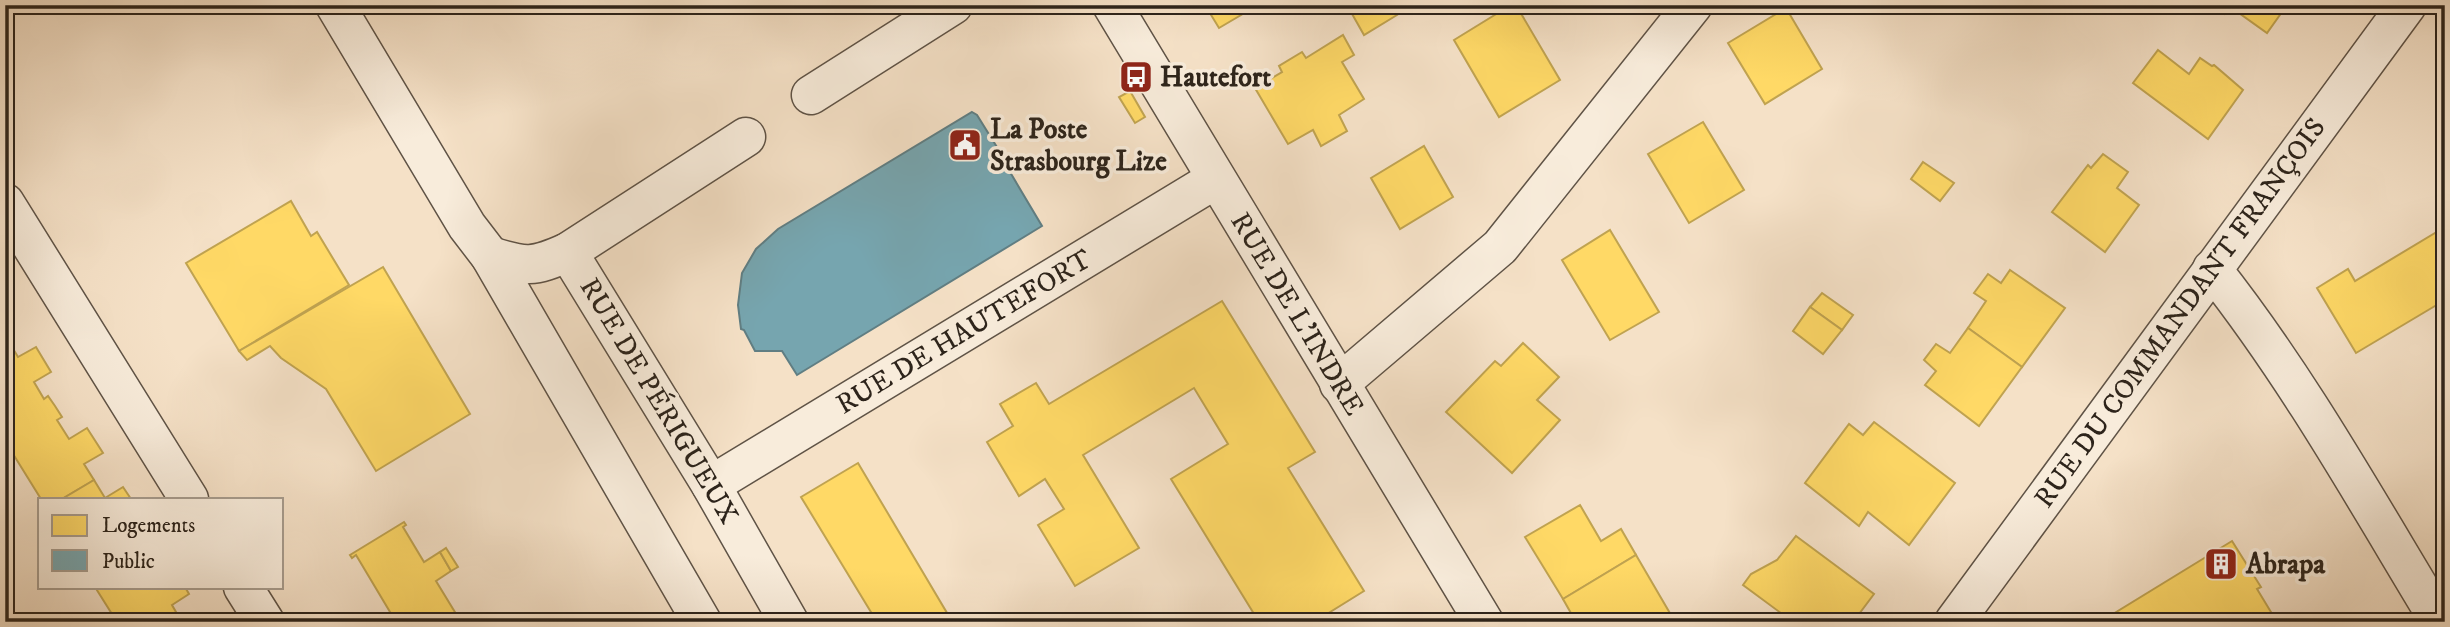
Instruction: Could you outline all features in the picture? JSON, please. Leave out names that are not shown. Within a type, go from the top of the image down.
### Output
[{"type":"street","points":[[335,5],[467,226],[490,256],[702,622]]},
{"type":"street","points":[[811,95],[953,5]]},
{"type":"street","name":"RUE DE L'INDRE","points":[[1112,5],[1484,622]]},
{"type":"street","points":[[1339,384],[1500,247],[1693,5]]},
{"type":"street","name":"RUE DU COMMANDANT FRANÇOIS","points":[[1954,622],[2407,5]]},
{"type":"street","points":[[568,252],[746,137]]},
{"type":"street","name":"RUE DE HAUTEFORT","points":[[711,485],[1216,179]]},
{"type":"street","points":[[5,203],[188,498]]},
{"type":"street","name":"RUE DE PÉRIGUEUX","points":[[490,256],[519,265],[543,264],[568,252],[711,485],[789,622]]},
{"type":"street","points":[[2212,269],[2299,388],[2440,622]]},
{"type":"street","points":[[244,588],[265,622]]},
{"type":"building: Logements","points":[[1205,5],[1258,5],[1219,28]]},
{"type":"building: Logements","points":[[1347,5],[1391,5],[1397,15],[1364,35]]},
{"type":"building: Logements","points":[[1511,5],[1516,5],[1560,80],[1499,117],[1454,40]]},
{"type":"building: Logements","points":[[2209,5],[2287,5],[2267,33],[2229,6],[2224,14]]},
{"type":"building: Logements","points":[[1786,8],[1822,69],[1765,104],[1728,43]]},
{"type":"building: Logements","points":[[1343,35],[1354,55],[1342,62],[1364,99],[1339,115],[1347,131],[1321,146],[1313,130],[1288,144],[1255,88],[1282,72],[1279,66],[1302,52],[1306,58]]},
{"type":"building: Logements","points":[[2158,50],[2189,74],[2200,58],[2214,65],[2243,90],[2208,139],[2133,83]]},
{"type":"building: Logements","points":[[1130,91],[1145,117],[1135,123],[1119,97]]},
{"type":"building: Logements","points":[[1703,122],[1744,190],[1689,223],[1648,154]]},
{"type":"building: Logements","points":[[1424,146],[1453,197],[1400,229],[1371,178]]},
{"type":"building: Logements","points":[[2103,154],[2128,172],[2117,188],[2139,205],[2105,252],[2052,212],[2088,165],[2091,168]]},
{"type":"building: Logements","points":[[1923,162],[1954,183],[1940,201],[1911,179]]},
{"type":"building: Logements","points":[[291,201],[311,236],[317,232],[349,285],[239,351],[186,263]]},
{"type":"building: Logements","points":[[2445,227],[2445,300],[2356,353],[2317,288],[2348,269],[2355,281]]},
{"type":"building: Logements","points":[[1610,230],[1659,312],[1610,340],[1562,260]]},
{"type":"building: Logements","points":[[383,267],[470,414],[376,471],[326,389],[281,358],[270,346],[247,360],[239,351]]},
{"type":"building: Logements","points":[[2010,270],[2065,308],[2022,367],[1968,328],[1986,301],[1974,293],[1988,274],[2001,283]]},
{"type":"building: Logements","points":[[1822,293],[1853,315],[1842,330],[1810,307]]},
{"type":"building: Logements","points":[[1222,301],[1315,452],[1288,468],[1364,591],[1314,622],[1259,622],[1171,479],[1228,444],[1194,388],[1083,455],[1139,548],[1075,586],[1038,525],[1064,509],[1045,479],[1019,496],[987,442],[1013,426],[1000,404],[1036,383],[1049,404]]},
{"type":"building: Logements","points":[[1810,307],[1842,330],[1823,354],[1793,331]]},
{"type":"building: Logements","points":[[1968,328],[2022,367],[1979,426],[1925,385],[1936,371],[1924,360],[1936,344],[1950,353]]},
{"type":"building: Logements","points":[[11,337],[13,340],[9,342],[18,357],[36,347],[51,372],[34,382],[44,399],[48,396],[62,417],[57,420],[69,439],[87,428],[103,453],[84,464],[94,480],[64,498],[40,498],[5,441],[5,340]]},
{"type":"building: Logements","points":[[1523,343],[1559,377],[1537,400],[1560,420],[1512,473],[1446,412],[1495,361],[1501,366]]},
{"type":"building: Logements","points":[[1874,422],[1955,483],[1909,545],[1868,512],[1859,526],[1805,483],[1849,424],[1863,435]]},
{"type":"building: Logements","points":[[858,463],[950,618],[943,622],[877,622],[801,497]]},
{"type":"building: Logements","points":[[94,480],[105,498],[64,498]]},
{"type":"building: Logements","points":[[123,487],[130,498],[105,498]]},
{"type":"building: Logements","points":[[1580,505],[1601,541],[1621,529],[1636,555],[1563,599],[1525,537]]},
{"type":"building: Logements","points":[[404,522],[406,525],[403,527],[424,562],[440,552],[451,571],[436,581],[461,622],[396,622],[356,555],[352,558],[350,555]]},
{"type":"building: Logements","points":[[1796,536],[1874,594],[1853,622],[1793,622],[1743,585],[1751,574],[1777,560]]},
{"type":"building: Logements","name":"Abrapa","points":[[2232,541],[2261,587],[2257,589],[2277,622],[2100,622]]},
{"type":"building: Logements","points":[[446,548],[458,567],[451,571],[440,552]]},
{"type":"building: Logements","points":[[1636,555],[1671,615],[1661,622],[1576,622],[1563,599]]},
{"type":"building: Logements","points":[[96,588],[186,588],[189,594],[172,605],[180,619],[176,622],[117,622]]},
{"type":"building: Public","points":[[972,112],[977,115],[1005,160],[1042,226],[797,375],[782,351],[755,351],[741,329],[738,305],[742,273],[756,249],[778,229]]},
{"type":"place","name":"Hautefort","points":[[1136,77]]},
{"type":"place","name":"La Poste Strasbourg Lize","points":[[965,145]]},
{"type":"place","name":"Abrapa","points":[[2221,564]]}]
